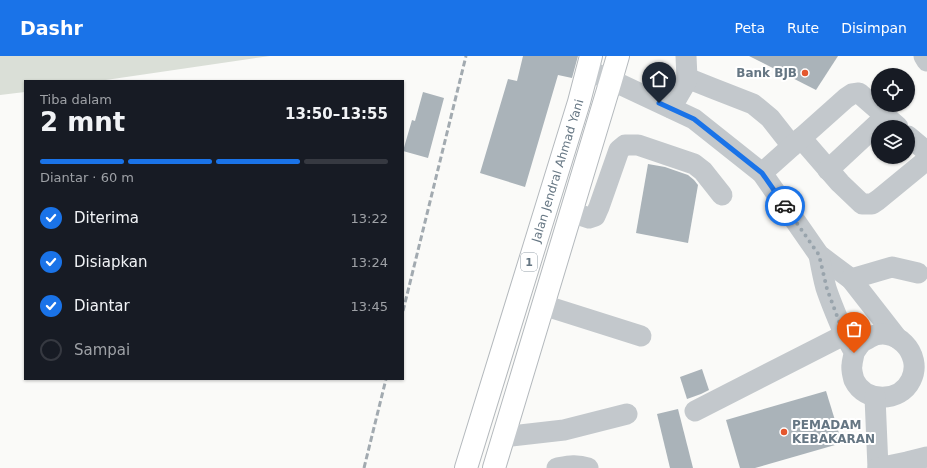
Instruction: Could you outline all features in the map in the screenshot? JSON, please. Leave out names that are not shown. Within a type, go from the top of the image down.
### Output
[{"type":"highway","name":"Jalan Jendral Ahmad Yani","points":[[494,468],[618,56]]},
{"type":"highway","name":"Jalan Jendral Ahmad Yani","points":[[466,468],[579,102],[589,63]]},
{"type":"street","points":[[671,108],[688,78],[686,56]]},
{"type":"street","points":[[924,56],[927,61]]},
{"type":"street","points":[[589,63],[611,80],[694,119],[762,173],[819,255],[851,279],[897,338],[908,347],[914,360],[914,371],[911,381],[896,395],[885,398],[875,397],[863,391],[854,380],[851,367],[854,353],[861,342],[872,336],[885,334],[897,338]]},
{"type":"street","points":[[688,78],[753,104],[828,170],[862,204],[872,204],[878,200],[927,158]]},
{"type":"street","points":[[762,173],[852,94],[859,93],[890,120]]},
{"type":"street","points":[[828,170],[871,138]]},
{"type":"street","points":[[915,142],[926,151],[927,155]]},
{"type":"street","points":[[571,212],[589,218],[595,216],[619,150],[625,145],[638,145],[694,164],[702,171],[722,195]]},
{"type":"street","points":[[819,255],[827,289],[844,335],[854,353]]},
{"type":"street","points":[[851,279],[892,267],[918,273]]},
{"type":"street","points":[[543,305],[640,336]]},
{"type":"street","points":[[695,411],[844,335]]},
{"type":"street","points":[[875,397],[878,468],[927,457]]},
{"type":"street","points":[[503,437],[564,430],[627,414]]},
{"type":"street","points":[[557,468],[580,465],[588,468]]},
{"type":"shaded area","points":[[0,56],[270,56],[106,80],[24,80],[24,92],[0,95]]},
{"type":"building","points":[[523,56],[578,56],[572,78],[558,75],[525,187],[480,173],[508,79],[517,81]]},
{"type":"building","name":"Bank BJB","points":[[749,56],[838,56],[816,90]]},
{"type":"building","points":[[423,92],[444,98],[428,158],[404,151],[412,120],[415,121]]},
{"type":"building","points":[[648,164],[665,167],[688,175],[698,185],[688,243],[636,233]]},
{"type":"building","points":[[702,369],[709,390],[687,399],[680,377]]},
{"type":"building","name":"PEMADAM KEBAKARAN","points":[[826,391],[842,443],[755,468],[740,468],[726,420]]},
{"type":"building","points":[[678,409],[693,468],[670,468],[657,414]]},
{"type":"railway","points":[[404,307],[466,56]]},
{"type":"railway","points":[[364,468],[386,380]]},
{"type":"way so far","points":[[785,206],[819,255],[827,289],[844,335],[854,353]]},
{"type":"place","name":"Bank BJB","points":[[805,73]]},
{"type":"place","name":"PEMADAM KEBAKARAN","points":[[784,432]]},
{"type":"route","points":[[659,103],[694,119],[762,173],[785,206]]}]
